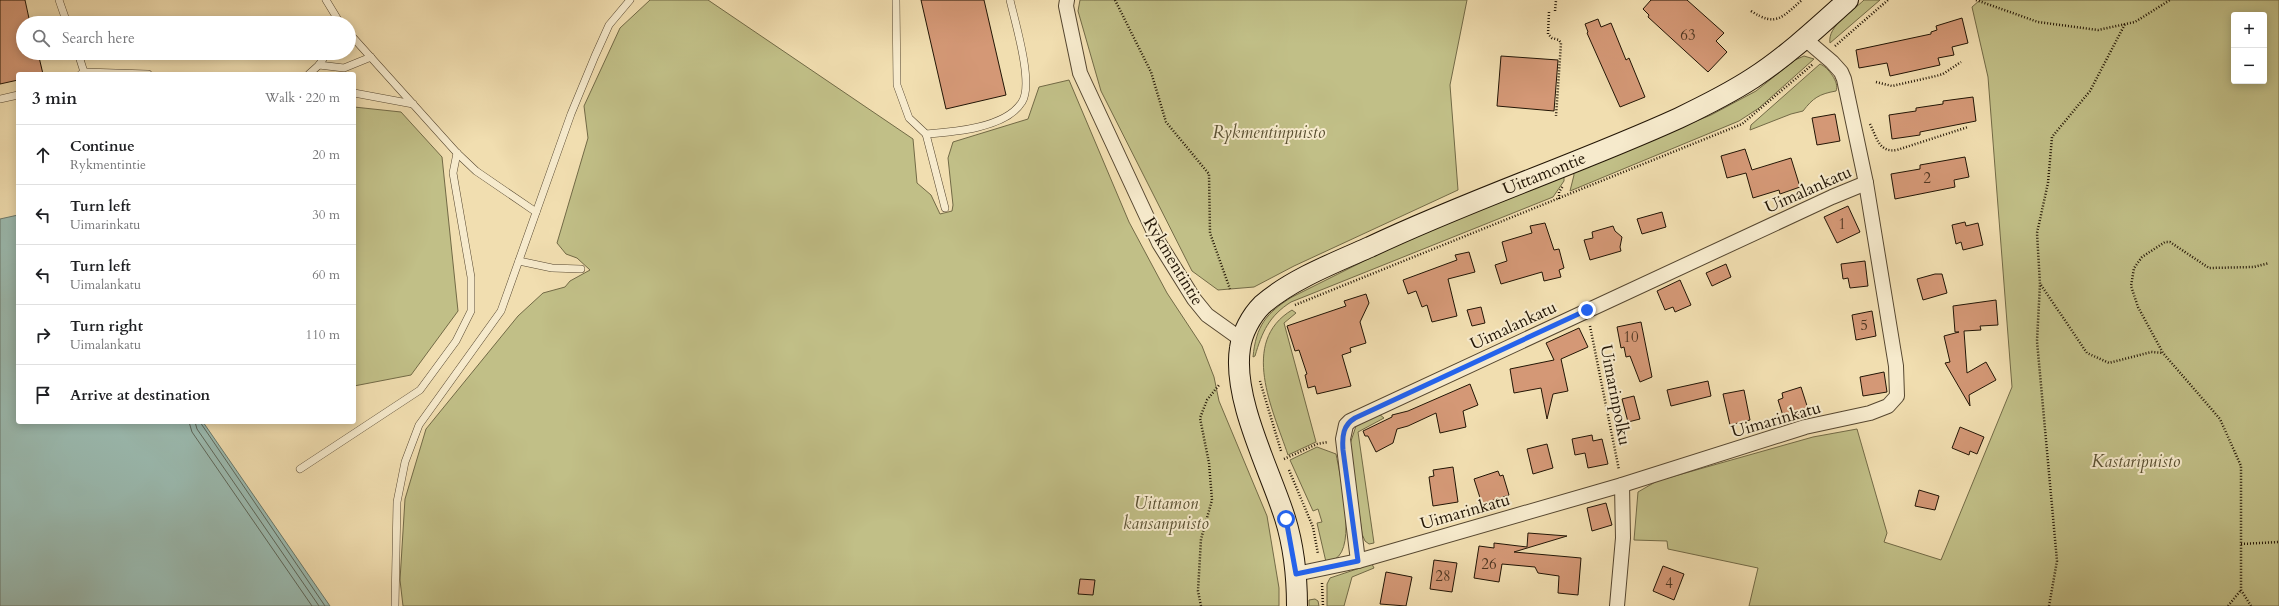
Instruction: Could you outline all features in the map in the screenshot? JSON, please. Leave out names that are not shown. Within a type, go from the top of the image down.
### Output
[{"type":"street","name":"Rykmentintie","points":[[1067,0],[1066,6],[1080,73],[1159,243],[1194,299],[1207,315],[1242,340]]},
{"type":"street","name":"Uittamontie","points":[[1242,340],[1250,322],[1259,309],[1271,298],[1295,284],[1433,217],[1680,117],[1753,78],[1805,39],[1848,0]]},
{"type":"street","name":"Uimarinkatu","points":[[1296,574],[1321,570],[1358,561],[1622,485],[1805,427],[1870,413],[1888,406],[1897,396],[1896,366],[1866,183],[1844,79],[1841,72],[1805,39]]},
{"type":"street","name":"Uimalankatu","points":[[1343,439],[1346,425],[1355,418],[1832,196],[1866,183]]},
{"type":"street","points":[[1242,340],[1239,364],[1244,397],[1256,436],[1286,519],[1296,574],[1297,606]]},
{"type":"street","points":[[1343,439],[1358,561]]},
{"type":"street","points":[[1617,606],[1623,538],[1622,485]]},
{"type":"lane","points":[[59,0],[65,16]]},
{"type":"lane","points":[[326,0],[335,16]]},
{"type":"lane","points":[[395,606],[397,502],[405,462],[419,425],[501,311],[571,114],[595,56],[609,26],[630,0]]},
{"type":"lane","points":[[896,0],[897,86],[909,118],[926,134],[945,208]]},
{"type":"lane","points":[[926,134],[955,132],[1006,118],[1023,102],[1026,78],[1010,0]]},
{"type":"lane","points":[[356,41],[457,153],[476,171],[536,212]]},
{"type":"lane","points":[[320,65],[344,68],[371,57]]},
{"type":"lane","points":[[79,60],[82,72]]},
{"type":"lane","points":[[311,72],[320,65],[322,60]]},
{"type":"lane","points":[[356,93],[414,104]]},
{"type":"lane","points":[[0,99],[16,95]]},
{"type":"lane","points":[[300,469],[420,390],[456,341],[471,311],[471,277],[453,173],[457,153]]},
{"type":"lane","points":[[519,261],[552,268],[581,269]]},
{"type":"path","points":[[1115,0],[1150,72],[1166,122],[1209,174],[1210,233],[1230,289]]},
{"type":"path","points":[[1555,11],[1556,0]]},
{"type":"path","points":[[1751,11],[1757,15],[1777,20],[1783,18],[1802,0]]},
{"type":"path","points":[[1290,307],[1742,124],[1888,0]]},
{"type":"path","points":[[1976,0],[2038,22],[2098,30],[2135,22],[2170,0]]},
{"type":"path","points":[[2163,5],[2164,0]]},
{"type":"path","points":[[1549,12],[1548,34],[1552,38],[1559,40],[1562,43],[1556,116]]},
{"type":"path","points":[[2049,606],[2058,561],[2037,341],[2040,284],[2037,233],[2048,183],[2052,137],[2090,91],[2125,24]]},
{"type":"path","points":[[1876,82],[1892,86],[1936,76],[1943,74],[1961,62]]},
{"type":"path","points":[[1870,124],[1881,147],[1888,151],[1897,150],[1968,127]]},
{"type":"path","points":[[2251,606],[2241,590],[2241,466],[2220,419],[2163,353],[2138,307],[2131,286],[2134,268],[2142,257],[2165,242],[2170,242],[2208,268],[2254,267],[2269,263]]},
{"type":"path","points":[[2040,284],[2087,353],[2109,363],[2151,352],[2163,353]]},
{"type":"path","name":"Uimarinpolku","points":[[1587,310],[1622,485]]},
{"type":"path","points":[[1258,374],[1284,459],[1313,526],[1321,570],[1323,606]]},
{"type":"path","points":[[1200,606],[1198,591],[1201,539],[1212,500],[1209,463],[1200,418],[1207,400],[1219,384]]},
{"type":"path","points":[[1284,459],[1317,444],[1343,439]]},
{"type":"path","points":[[2241,544],[2279,542]]},
{"type":"path","points":[[2228,606],[2241,590]]},
{"type":"green space","name":"Uittamon kansanpuisto","points":[[650,0],[708,0],[913,139],[917,183],[931,195],[940,214],[952,211],[953,205],[948,158],[953,142],[1028,119],[1039,87],[1069,80],[1129,222],[1167,293],[1202,346],[1214,377],[1219,401],[1267,516],[1279,588],[1279,606],[403,606],[400,580],[405,499],[426,429],[518,316],[543,293],[565,287],[570,281],[590,270],[577,258],[566,254],[557,243],[588,138],[584,106],[620,28]]},
{"type":"green space","name":"Rykmentinpuisto","points":[[1080,0],[1467,0],[1450,85],[1458,190],[1294,266],[1254,287],[1218,290],[1192,271],[1101,91],[1078,11]]},
{"type":"green space","points":[[1864,0],[1880,0],[1830,43],[1832,31],[1842,19]]},
{"type":"green space","name":"Kastaripuisto","points":[[1980,0],[2279,0],[2279,606],[1749,606],[1758,568],[1668,549],[1667,541],[1634,540],[1638,492],[1657,481],[1813,437],[1857,429],[1887,533],[1884,542],[1941,560],[2012,387],[1988,77],[1972,7]]},
{"type":"green space","points":[[1804,56],[1814,59],[1759,108],[1739,121],[1570,191],[1574,175],[1573,171],[1711,115],[1756,91],[1795,60]]},
{"type":"green space","points":[[1820,64],[1826,68],[1835,80],[1837,88],[1836,91],[1817,97],[1803,111],[1791,114],[1750,130],[1751,125]]},
{"type":"green space","points":[[356,107],[401,112],[442,157],[458,311],[411,375],[356,386]]},
{"type":"green space","points":[[1564,175],[1564,181],[1553,197],[1291,302],[1283,307],[1267,325],[1260,339],[1255,356],[1253,357],[1254,346],[1264,321],[1275,309],[1292,297],[1416,235]]},
{"type":"green space","points":[[1292,310],[1296,313],[1284,323],[1316,442],[1288,455],[1269,398],[1264,378],[1263,358],[1267,340],[1276,324]]},
{"type":"green space","points":[[1379,414],[1384,418],[1358,432],[1374,543],[1369,544],[1365,541],[1362,534],[1350,444],[1356,426]]},
{"type":"green space","points":[[1317,447],[1336,454],[1345,510],[1345,540],[1342,552],[1334,560],[1326,562],[1317,523],[1322,522],[1318,509],[1313,511],[1290,460]]},
{"type":"green space","points":[[1372,564],[1374,568],[1352,577],[1344,606],[1327,606],[1327,584],[1330,578]]},
{"type":"green space","points":[[1315,599],[1318,601],[1319,606],[1309,606],[1309,600]]},
{"type":"water","points":[[16,215],[16,424],[204,424],[330,606],[0,606],[0,219]]},
{"type":"building","points":[[0,0],[25,0],[28,16],[16,16],[16,60],[40,60],[43,72],[16,72],[16,80],[0,84]]},
{"type":"building","points":[[921,0],[984,0],[1006,95],[946,109]]},
{"type":"building","points":[[1651,0],[1687,0],[1724,33],[1716,41],[1727,52],[1708,72],[1648,17],[1649,15],[1643,9]]},
{"type":"building","points":[[1962,18],[1968,43],[1952,47],[1954,55],[1938,58],[1940,65],[1890,76],[1887,63],[1859,68],[1856,50],[1931,34],[1931,32],[1937,30],[1936,26]]},
{"type":"building","points":[[1598,19],[1601,27],[1611,23],[1626,60],[1629,58],[1645,97],[1620,107],[1587,33],[1585,24]]},
{"type":"building","points":[[1501,56],[1558,60],[1554,111],[1497,106]]},
{"type":"building","points":[[1973,97],[1976,121],[1920,132],[1920,135],[1892,139],[1889,115],[1916,111],[1916,108],[1943,104],[1943,101]]},
{"type":"building","points":[[1835,114],[1840,141],[1817,145],[1812,118]]},
{"type":"building","points":[[1745,149],[1752,170],[1791,158],[1800,187],[1780,194],[1779,190],[1753,198],[1746,173],[1727,178],[1721,156]]},
{"type":"building","points":[[1965,157],[1969,177],[1954,180],[1955,187],[1895,199],[1891,174],[1920,169],[1920,165]]},
{"type":"building","points":[[1848,206],[1860,232],[1837,243],[1824,217]]},
{"type":"building","points":[[1662,212],[1666,227],[1642,234],[1637,219]]},
{"type":"building","points":[[1965,222],[1966,226],[1978,223],[1983,245],[1963,250],[1961,242],[1956,244],[1952,225]]},
{"type":"building","points":[[1545,223],[1554,250],[1559,249],[1564,268],[1559,270],[1561,277],[1544,281],[1542,272],[1501,284],[1495,265],[1507,261],[1502,242],[1532,233],[1530,226]]},
{"type":"building","points":[[1613,226],[1615,231],[1622,237],[1620,247],[1621,251],[1590,260],[1584,240],[1593,238],[1592,232]]},
{"type":"building","points":[[1469,252],[1475,272],[1448,279],[1457,316],[1432,322],[1427,305],[1422,307],[1416,291],[1408,294],[1403,280],[1457,260],[1455,255]]},
{"type":"building","points":[[1865,261],[1868,286],[1850,288],[1848,278],[1843,279],[1841,264]]},
{"type":"building","points":[[1726,264],[1731,277],[1712,286],[1706,273]]},
{"type":"building","points":[[1935,274],[1942,274],[1947,293],[1923,300],[1917,279]]},
{"type":"building","points":[[1680,280],[1691,305],[1675,312],[1673,307],[1665,310],[1657,291]]},
{"type":"building","points":[[1366,294],[1369,303],[1360,322],[1366,343],[1350,348],[1351,352],[1342,355],[1351,386],[1317,394],[1315,386],[1308,388],[1305,375],[1307,374],[1299,350],[1295,351],[1287,326],[1346,306],[1344,301]]},
{"type":"building","points":[[1996,300],[1998,325],[1980,326],[1981,330],[1964,331],[1967,373],[1986,362],[1996,380],[1969,395],[1970,406],[1945,363],[1950,362],[1944,336],[1959,332],[1955,332],[1953,306]]},
{"type":"building","points":[[1481,307],[1485,323],[1472,326],[1467,310]]},
{"type":"building","points":[[1872,311],[1876,336],[1856,340],[1852,315]]},
{"type":"building","points":[[1641,322],[1652,377],[1640,382],[1630,356],[1626,357],[1624,347],[1621,348],[1617,327]]},
{"type":"building","points":[[1579,328],[1588,347],[1561,359],[1568,391],[1553,394],[1547,419],[1541,388],[1514,393],[1510,369],[1554,360],[1546,343]]},
{"type":"building","points":[[1884,372],[1887,392],[1863,396],[1860,377]]},
{"type":"building","points":[[1708,381],[1711,396],[1671,406],[1667,390]]},
{"type":"building","points":[[1470,384],[1478,405],[1463,411],[1466,427],[1440,433],[1436,413],[1408,426],[1397,429],[1393,443],[1376,452],[1368,436],[1365,436],[1363,431],[1392,417],[1392,415],[1408,411]]},
{"type":"building","points":[[1801,387],[1809,412],[1784,419],[1778,400],[1783,398],[1782,393]]},
{"type":"building","points":[[1744,390],[1750,420],[1730,425],[1723,394]]},
{"type":"building","points":[[1634,396],[1640,419],[1628,422],[1622,399]]},
{"type":"building","points":[[1960,427],[1984,437],[1977,454],[1970,451],[1969,455],[1952,448]]},
{"type":"building","points":[[1592,435],[1593,441],[1602,439],[1608,464],[1588,468],[1585,453],[1575,455],[1572,439]]},
{"type":"building","points":[[1547,444],[1553,468],[1533,474],[1527,449]]},
{"type":"building","points":[[1453,467],[1458,502],[1433,506],[1429,477],[1434,476],[1433,470]]},
{"type":"building","points":[[1498,471],[1500,476],[1503,475],[1509,495],[1482,504],[1474,479]]},
{"type":"building","points":[[1919,490],[1939,496],[1935,510],[1915,506]]},
{"type":"building","points":[[1606,503],[1612,525],[1592,531],[1587,508]]},
{"type":"building","points":[[1528,533],[1567,536],[1514,552],[1581,558],[1578,595],[1558,593],[1559,576],[1538,573],[1535,567],[1502,564],[1499,582],[1474,578],[1479,546],[1494,548],[1494,543],[1527,547]]},
{"type":"building","points":[[1434,560],[1457,563],[1452,592],[1430,589]]},
{"type":"building","points":[[1663,566],[1684,574],[1674,600],[1653,591]]},
{"type":"building","points":[[1386,572],[1412,577],[1406,606],[1380,604]]},
{"type":"building","points":[[1080,579],[1095,580],[1093,595],[1078,594]]},
{"type":"route","points":[[1286,519],[1296,574],[1321,570],[1358,561],[1343,450],[1343,439],[1346,425],[1355,418],[1587,310]]}]
